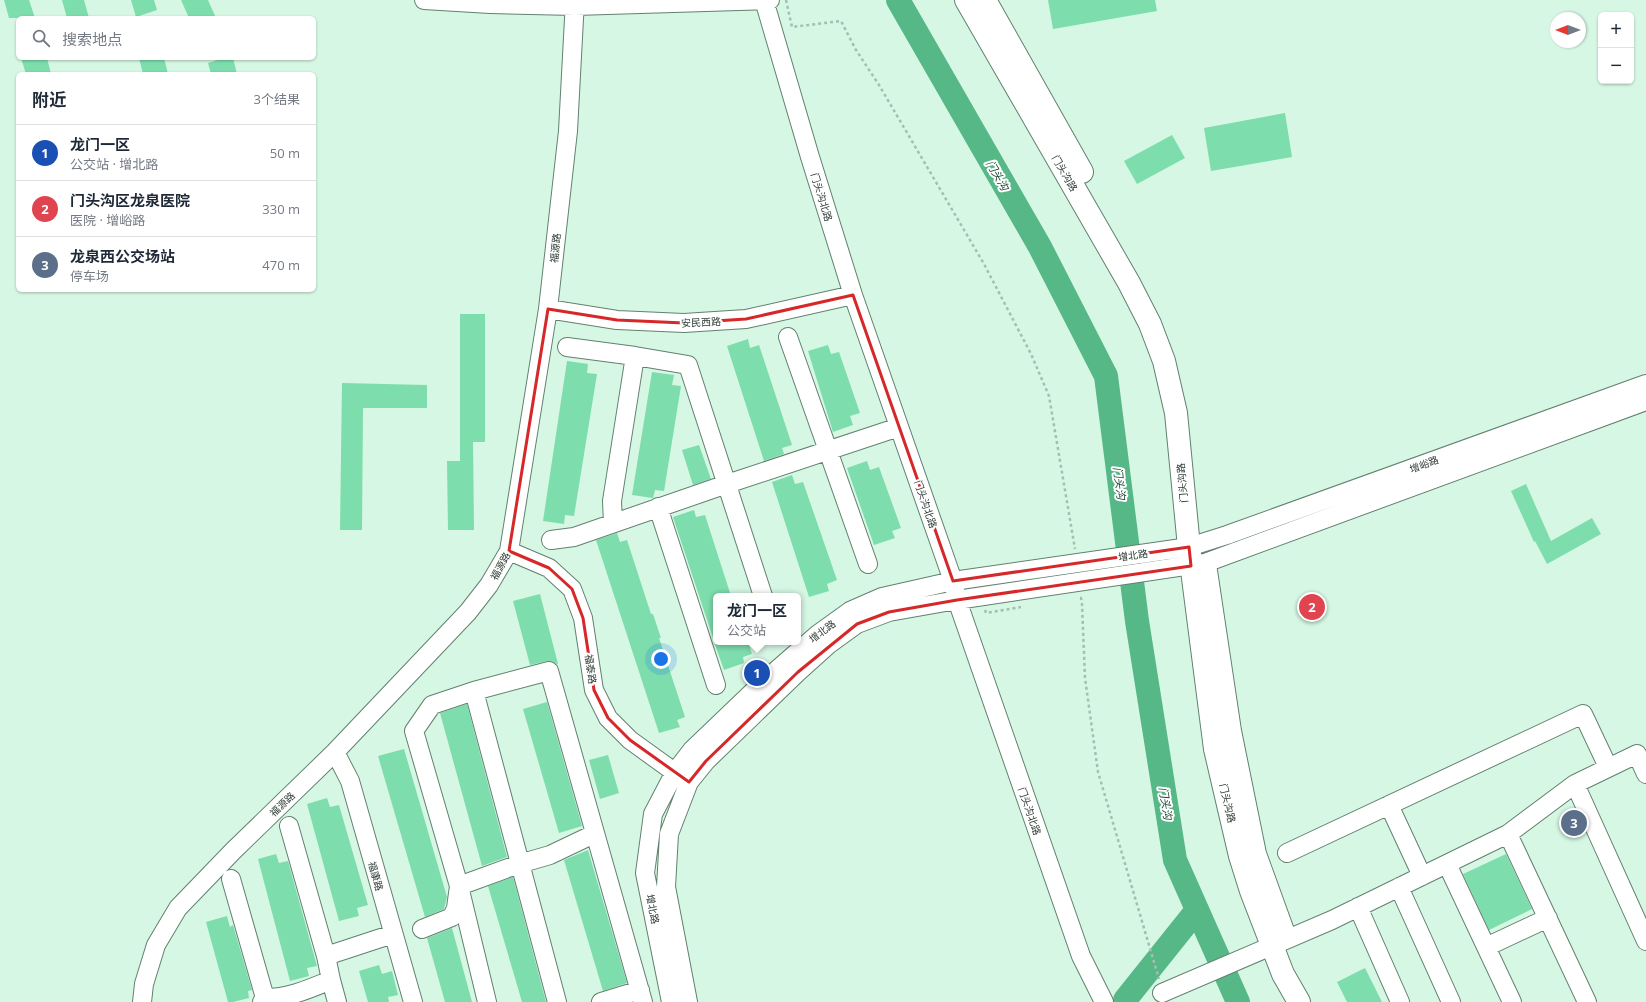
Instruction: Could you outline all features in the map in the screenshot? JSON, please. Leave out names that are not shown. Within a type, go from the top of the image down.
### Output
[{"type":"main road","name":"门头沟路","points":[[966,0],[1129,283],[1150,324],[1164,361],[1176,413],[1197,555],[1230,731],[1254,846],[1267,888],[1276,945],[1283,974],[1299,1002]]},
{"type":"main road","name":"门头沟路","points":[[985,0],[1114,229],[1161,322],[1175,362],[1189,424],[1197,555]]},
{"type":"main road","name":"门头沟路","points":[[1276,945],[1297,970],[1314,1002]]},
{"type":"street","points":[[424,0],[490,4],[770,0]]},
{"type":"street","name":"门头沟北路","points":[[764,0],[810,157],[853,295],[1081,956],[1104,1002]]},
{"type":"street","name":"福源路","points":[[142,1002],[144,984],[156,945],[178,908],[233,851],[335,752],[468,612],[489,585],[509,551],[548,309],[568,131],[575,3]]},
{"type":"street","name":"安民西路","points":[[548,309],[617,320],[684,323],[746,319],[853,295]]},
{"type":"street","points":[[788,337],[868,564]]},
{"type":"street","points":[[567,347],[688,365],[762,593]]},
{"type":"street","points":[[613,523],[612,501],[635,356]]},
{"type":"street","name":"增峪路","points":[[1197,555],[1646,384]]},
{"type":"street","name":"增峪路","points":[[1197,555],[1646,401]]},
{"type":"street","points":[[551,540],[574,537],[658,507],[899,427]]},
{"type":"street","points":[[658,507],[716,685]]},
{"type":"street","name":"福泰路","points":[[509,551],[549,568],[572,589],[583,618],[594,690],[608,718],[630,740],[689,782]]},
{"type":"street","name":"增北路","points":[[671,1002],[645,873],[653,814],[675,772],[692,750],[763,682],[818,634],[850,611],[882,597],[953,582],[1074,557],[1162,551],[1197,555]]},
{"type":"street","name":"增北路","points":[[688,1002],[666,887],[669,834],[689,782],[706,761],[828,645],[857,624],[889,612],[983,596],[1166,570],[1197,555]]},
{"type":"street","points":[[487,1002],[459,886],[414,731],[432,705],[474,691],[548,671],[642,996],[601,1002]]},
{"type":"street","points":[[474,691],[557,1002]]},
{"type":"street","points":[[1287,853],[1583,714],[1608,767]]},
{"type":"street","name":"福康路","points":[[335,752],[350,782],[413,1002]]},
{"type":"street","points":[[1166,985],[1276,945],[1447,864],[1508,834],[1574,784],[1637,754],[1646,774]]},
{"type":"street","points":[[1574,784],[1646,941]]},
{"type":"street","points":[[1389,805],[1422,876]]},
{"type":"street","points":[[288,826],[326,956],[337,1002]]},
{"type":"street","points":[[459,886],[519,864],[550,855],[594,834]]},
{"type":"street","points":[[1508,834],[1587,1002]]},
{"type":"street","points":[[1447,864],[1512,1002]]},
{"type":"street","points":[[231,879],[263,1000],[301,993],[331,980]]},
{"type":"street","points":[[422,929],[452,917],[456,908],[459,886]]},
{"type":"street","points":[[1399,887],[1451,1002]]},
{"type":"street","points":[[1358,907],[1400,1002]]},
{"type":"street","points":[[1486,947],[1548,918]]},
{"type":"street","points":[[326,956],[393,934]]},
{"type":"path","points":[[786,0],[792,27],[842,21],[856,50],[879,85],[984,264],[1032,354],[1049,396],[1076,550],[1074,557]]},
{"type":"path","points":[[983,596],[986,613],[1023,607]]},
{"type":"path","points":[[1074,599],[1081,598],[1085,678],[1098,772],[1149,947],[1166,985]]},
{"type":"highlighted area","points":[[853,295],[953,581],[1189,547],[1191,566],[957,600],[889,612],[857,624],[798,672],[706,761],[689,782],[630,740],[608,718],[594,690],[583,618],[572,589],[549,568],[509,551],[548,309],[617,320],[684,323],[746,319]]},
{"type":"building","points":[[4,0],[29,0],[34,16],[16,16],[16,18],[9,18]]},
{"type":"building","points":[[62,0],[84,0],[88,16],[66,16]]},
{"type":"building","points":[[131,0],[154,0],[157,10],[136,16]]},
{"type":"building","points":[[181,0],[208,0],[215,16],[188,16]]},
{"type":"building","points":[[1048,0],[1155,0],[1157,11],[1053,29]]},
{"type":"building","points":[[22,60],[48,60],[50,72],[25,72]]},
{"type":"building","points":[[140,60],[164,60],[168,72],[142,72]]},
{"type":"building","points":[[218,60],[234,60],[236,72],[210,72],[208,63]]},
{"type":"building","points":[[1285,113],[1292,157],[1211,171],[1204,128]]},
{"type":"building","points":[[1172,135],[1185,158],[1137,184],[1124,161]]},
{"type":"building","points":[[460,314],[485,314],[485,442],[473,442],[474,530],[448,530],[447,461],[460,461]]},
{"type":"building","points":[[748,339],[750,348],[759,345],[792,445],[782,448],[784,454],[764,461],[727,346]]},
{"type":"building","points":[[828,345],[831,354],[839,352],[860,413],[850,416],[853,425],[833,432],[808,351]]},
{"type":"building","points":[[567,361],[588,364],[587,373],[597,374],[574,516],[565,515],[564,524],[543,521]]},
{"type":"building","points":[[652,372],[674,375],[672,385],[681,386],[664,491],[655,490],[653,498],[632,495]]},
{"type":"building","points":[[342,383],[427,385],[427,408],[363,408],[362,530],[340,530]]},
{"type":"building","points":[[699,445],[711,479],[693,485],[682,450]]},
{"type":"building","points":[[867,461],[870,470],[879,467],[901,528],[892,531],[895,538],[874,545],[847,468]]},
{"type":"building","points":[[792,475],[795,484],[803,482],[837,580],[827,584],[829,591],[809,597],[772,482]]},
{"type":"building","points":[[1526,484],[1551,541],[1592,518],[1601,534],[1547,564],[1535,541],[1534,542],[1511,491]]},
{"type":"building","points":[[694,510],[696,517],[705,515],[730,593],[713,593],[713,638],[673,517]]},
{"type":"building","points":[[617,533],[620,542],[627,540],[651,614],[653,614],[661,638],[659,638],[685,717],[677,720],[680,727],[659,733],[596,540]]},
{"type":"building","points":[[540,594],[558,664],[552,661],[547,661],[530,665],[513,601]]},
{"type":"building","points":[[715,645],[749,645],[752,654],[743,657],[744,663],[724,670]]},
{"type":"building","points":[[547,702],[582,826],[559,833],[523,709]]},
{"type":"building","points":[[467,704],[507,857],[482,866],[440,713]]},
{"type":"building","points":[[404,749],[447,897],[444,909],[425,917],[378,756]]},
{"type":"building","points":[[608,755],[619,793],[600,799],[589,760]]},
{"type":"building","points":[[327,798],[330,807],[339,805],[368,905],[357,908],[359,916],[339,921],[307,804]]},
{"type":"building","points":[[588,850],[627,983],[603,991],[564,860]]},
{"type":"building","points":[[276,854],[279,863],[288,861],[317,966],[307,968],[309,976],[290,981],[258,859]]},
{"type":"building","points":[[1506,854],[1532,909],[1489,930],[1463,874]]},
{"type":"building","points":[[513,877],[546,1002],[522,1002],[488,886]]},
{"type":"building","points":[[227,916],[230,927],[233,925],[252,990],[248,991],[249,998],[233,1002],[228,1002],[206,922]]},
{"type":"building","points":[[452,928],[472,1002],[445,1002],[427,938]]},
{"type":"building","points":[[379,965],[382,974],[392,971],[398,995],[388,997],[389,1002],[368,1002],[359,971]]},
{"type":"building","points":[[1365,968],[1382,1002],[1347,1002],[1337,982]]},
{"type":"waterway","name":"门头沟","points":[[898,0],[1040,247],[1106,376],[1137,621],[1175,860],[1238,1002]]},
{"type":"waterway","points":[[1125,1000],[1197,910]]},
{"type":"place","name":"门头沟区龙泉医院","points":[[1312,607]]},
{"type":"place","name":"龙门一区","points":[[757,673]]},
{"type":"place","name":"龙泉西公交场站","points":[[1574,823]]}]
